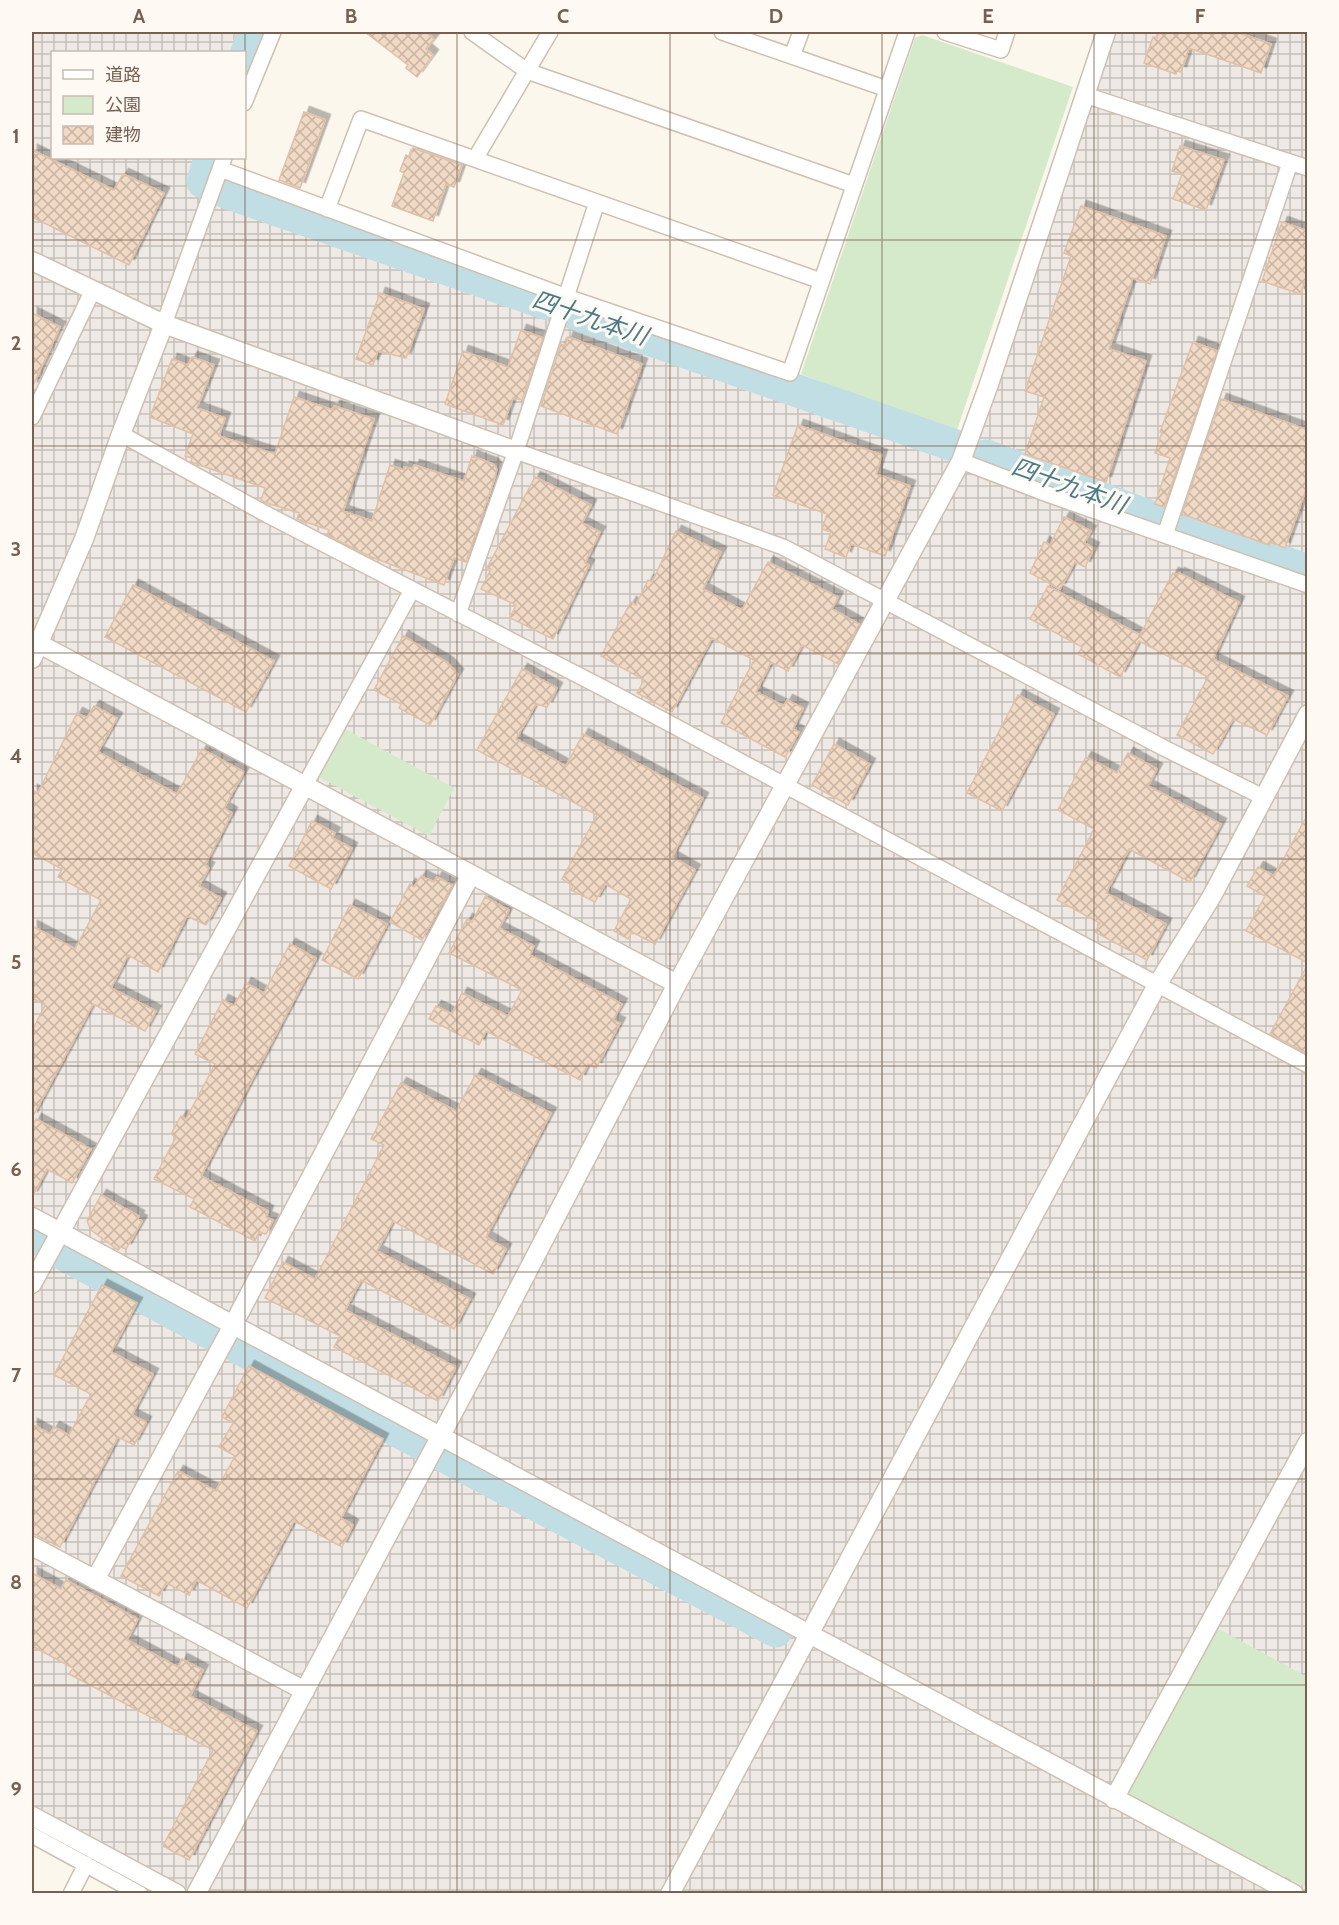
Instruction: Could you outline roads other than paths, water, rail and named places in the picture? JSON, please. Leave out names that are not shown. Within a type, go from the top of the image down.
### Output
[{"type":"street","points":[[246,98],[273,32]]},
{"type":"street","points":[[472,32],[527,70],[854,185]]},
{"type":"street","points":[[475,159],[550,32]]},
{"type":"street","points":[[722,32],[887,89]]},
{"type":"street","points":[[792,56],[801,32]]},
{"type":"street","points":[[677,984],[305,785],[34,648],[84,539],[222,163],[327,209],[567,297],[790,373],[907,32]]},
{"type":"street","points":[[945,32],[1001,50],[1007,32]]},
{"type":"street","points":[[196,1893],[305,1691],[677,984],[961,460],[990,384],[1106,32]]},
{"type":"street","points":[[1085,95],[1308,168]]},
{"type":"street","points":[[327,209],[361,119],[821,280]]},
{"type":"street","points":[[1165,535],[1290,163]]},
{"type":"street","points":[[458,614],[516,451],[555,325],[567,297],[597,202]]},
{"type":"street","points":[[32,261],[164,324],[783,547],[1164,748],[1263,797]]},
{"type":"street","points":[[32,417],[93,290]]},
{"type":"street","points":[[121,434],[1308,1065]]},
{"type":"street","points":[[961,460],[1308,585]]},
{"type":"street","points":[[32,1284],[412,590]]},
{"type":"street","points":[[670,1893],[811,1635],[1157,985],[1212,896],[1308,714]]},
{"type":"street","points":[[95,1580],[233,1325],[471,874]]},
{"type":"street","points":[[32,1217],[440,1434],[1114,1799],[1294,1893]]},
{"type":"street","points":[[1114,1799],[1308,1442]]},
{"type":"street","points":[[32,1546],[305,1691]]},
{"type":"street","points":[[32,1816],[177,1893]]},
{"type":"street","points":[[32,1835],[140,1893]]},
{"type":"street","points":[[71,1893],[86,1864]]},
{"type":"waterway","name":"四十九本川","points":[[246,55],[254,32]]},
{"type":"waterway","name":"四十九本川","points":[[203,182],[210,159]]},
{"type":"waterway","name":"四十九本川","points":[[226,192],[953,445]]},
{"type":"waterway","name":"四十九本川","points":[[986,456],[1151,517]]},
{"type":"waterway","name":"四十九本川","points":[[1191,530],[1308,571]]},
{"type":"waterway","points":[[32,1237],[36,1239]]},
{"type":"waterway","points":[[65,1255],[218,1337]]},
{"type":"waterway","points":[[239,1348],[426,1446]]},
{"type":"waterway","points":[[446,1457],[776,1631]]}]
